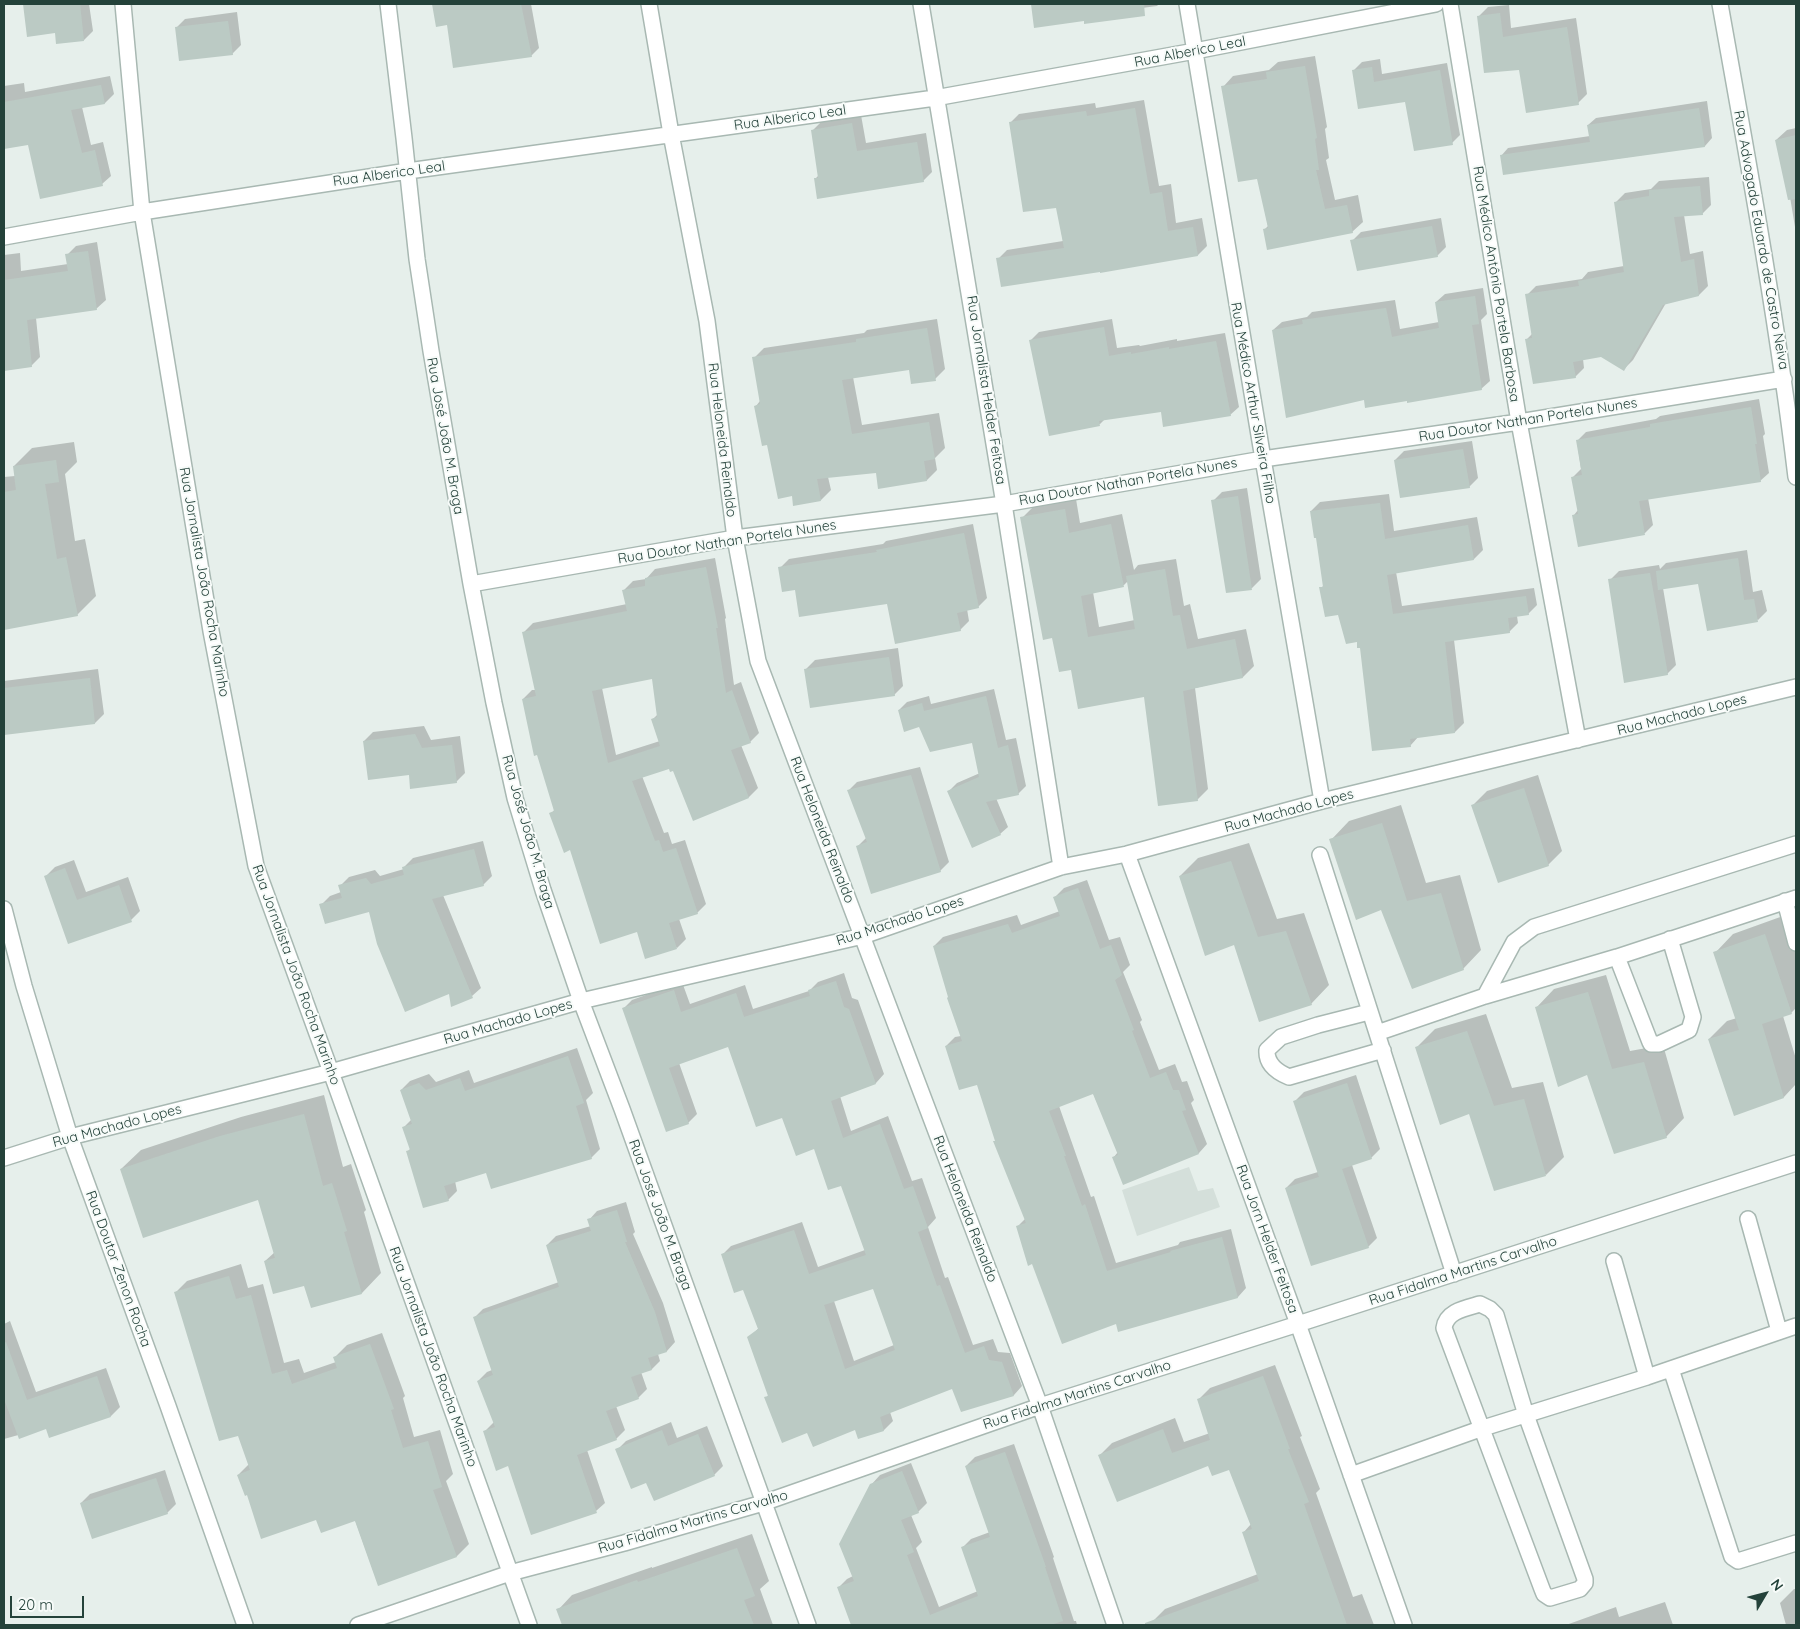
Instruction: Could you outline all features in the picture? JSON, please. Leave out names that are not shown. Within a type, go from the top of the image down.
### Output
[{"type":"street","name":"Rua Jornalista João Rocha Marinho","points":[[124,4],[142,212],[211,631],[256,866],[529,1625]]},
{"type":"street","name":"Rua José João M. Braga","points":[[388,4],[417,259],[431,351],[471,584],[515,798],[543,890],[581,1001],[622,1109],[808,1625]]},
{"type":"street","name":"Rua Heloneida Reinaldo","points":[[649,4],[671,134],[707,321],[735,538],[758,661],[1040,1406],[1115,1625]]},
{"type":"street","name":"Rua Jornalista Helder Feitosa","points":[[921,4],[935,98],[1004,504],[1061,867]]},
{"type":"street","name":"Rua Médico Arthur Silveira Filho","points":[[1187,4],[1322,802]]},
{"type":"street","name":"Rua Alberico Leal","points":[[142,212],[408,171],[935,98],[1194,51],[1436,4]]},
{"type":"street","name":"Rua Médico Antônio Portela Barbosa","points":[[1450,4],[1519,422],[1578,740]]},
{"type":"street","name":"Rua Advogado Eduardo de Castro Neiva","points":[[1720,4],[1756,204],[1784,379],[1796,477]]},
{"type":"street","points":[[4,237],[142,212]]},
{"type":"street","name":"Rua Doutor Nathan Portela Nunes","points":[[471,584],[735,538],[1004,504],[1263,459],[1519,422],[1784,379]]},
{"type":"street","name":"Rua Machado Lopes","points":[[4,1158],[70,1137],[331,1072],[581,1001],[863,936],[1061,867],[1127,854],[1322,802],[1796,687]]},
{"type":"street","points":[[1485,996],[1514,942],[1534,927],[1796,844]]},
{"type":"street","name":"Rua Jorn Helder Feitosa","points":[[1127,854],[1298,1324],[1404,1625]]},
{"type":"street","points":[[1320,855],[1454,1274]]},
{"type":"street","points":[[1377,1034],[1485,996],[1617,957],[1790,899],[1796,944]]},
{"type":"street","name":"Rua Doutor Zenon Rocha","points":[[4,909],[24,986],[70,1137],[245,1625]]},
{"type":"street","points":[[1617,957],[1650,1042],[1651,1044],[1659,1044],[1689,1030],[1693,1017],[1670,940]]},
{"type":"street","points":[[1369,1012],[1281,1037],[1267,1050],[1266,1055],[1272,1067],[1288,1077],[1383,1050]]},
{"type":"street","name":"Rua Fidalma Martins Carvalho","points":[[358,1625],[510,1574],[764,1503],[1040,1406],[1796,1163]]},
{"type":"street","points":[[1748,1219],[1779,1331]]},
{"type":"street","points":[[1614,1261],[1647,1377]]},
{"type":"street","points":[[1480,1304],[1486,1306],[1496,1315],[1526,1415],[1585,1580],[1580,1589],[1550,1598],[1544,1594],[1480,1428],[1444,1328],[1444,1322],[1451,1314],[1480,1304]]},
{"type":"street","points":[[1351,1475],[1480,1428],[1672,1369],[1796,1326]]},
{"type":"street","points":[[1672,1369],[1732,1557],[1738,1561],[1796,1543]]},
{"type":"shaded area","points":[[1189,1167],[1198,1191],[1213,1188],[1220,1207],[1137,1236],[1122,1190]]},
{"type":"building","points":[[23,4],[80,4],[84,41],[56,44],[55,33],[27,37]]},
{"type":"building","points":[[432,4],[521,4],[532,57],[453,68],[447,25],[436,27]]},
{"type":"building","points":[[1031,4],[1144,4],[1145,16],[1084,24],[1084,21],[1034,28]]},
{"type":"building","points":[[1500,13],[1503,37],[1567,27],[1579,105],[1526,113],[1519,70],[1484,73],[1477,16]]},
{"type":"building","points":[[228,21],[233,55],[179,61],[175,27]]},
{"type":"building","points":[[1305,66],[1317,138],[1315,139],[1319,170],[1316,170],[1325,209],[1347,205],[1353,233],[1267,250],[1263,229],[1268,228],[1257,179],[1238,182],[1221,86],[1267,79],[1266,72]]},
{"type":"building","points":[[1372,67],[1374,82],[1440,70],[1453,145],[1414,151],[1405,102],[1358,109],[1352,70]]},
{"type":"building","points":[[101,85],[105,104],[71,110],[82,153],[95,150],[103,186],[40,199],[28,145],[4,149],[4,102]]},
{"type":"building","points":[[1135,108],[1150,194],[1162,192],[1168,231],[1193,227],[1198,256],[1100,273],[1001,287],[996,258],[1064,248],[1056,208],[1023,212],[1009,122],[1086,111],[1087,116]]},
{"type":"building","points":[[1699,108],[1705,147],[1503,175],[1500,155],[1590,142],[1587,125]]},
{"type":"building","points":[[852,123],[857,151],[917,142],[924,182],[817,199],[814,178],[818,178],[811,130]]},
{"type":"building","points":[[1796,135],[1796,199],[1788,200],[1775,140]]},
{"type":"building","points":[[1700,186],[1703,215],[1674,217],[1681,262],[1694,259],[1699,296],[1663,305],[1624,371],[1601,357],[1573,362],[1576,378],[1533,384],[1525,339],[1532,338],[1525,294],[1579,286],[1578,281],[1624,272],[1614,202],[1649,196],[1649,190]]},
{"type":"building","points":[[1432,226],[1438,257],[1357,271],[1350,240]]},
{"type":"building","points":[[88,251],[97,310],[27,320],[32,367],[4,371],[4,280],[68,271],[65,254]]},
{"type":"building","points":[[1475,296],[1479,324],[1472,325],[1482,390],[1365,408],[1364,400],[1286,418],[1272,330],[1303,324],[1302,320],[1386,308],[1392,337],[1439,328],[1435,302]]},
{"type":"building","points":[[1104,327],[1109,356],[1216,341],[1231,416],[1163,427],[1161,412],[1099,421],[1100,426],[1049,436],[1029,340]]},
{"type":"building","points":[[927,328],[936,381],[911,384],[909,370],[842,380],[852,434],[929,422],[935,459],[924,461],[927,481],[878,489],[876,473],[817,479],[821,501],[793,506],[792,496],[778,499],[767,445],[762,446],[754,406],[760,404],[752,357],[856,342],[856,339]]},
{"type":"building","points":[[1751,407],[1761,482],[1639,501],[1645,535],[1578,547],[1572,515],[1578,514],[1571,477],[1582,475],[1576,440],[1650,427],[1650,424]]},
{"type":"building","points":[[1463,449],[1470,488],[1400,498],[1394,460]]},
{"type":"building","points":[[56,460],[59,482],[45,484],[57,559],[66,557],[78,616],[4,630],[4,492],[16,490],[13,466]]},
{"type":"building","points":[[1238,496],[1252,590],[1226,593],[1211,500]]},
{"type":"building","points":[[1380,503],[1385,539],[1468,525],[1474,560],[1387,575],[1393,614],[1526,596],[1529,615],[1508,618],[1510,633],[1445,642],[1455,733],[1410,739],[1411,747],[1372,751],[1360,648],[1357,648],[1357,642],[1346,644],[1338,615],[1325,617],[1319,587],[1323,587],[1310,511]]},
{"type":"building","points":[[1065,509],[1069,533],[1111,524],[1124,587],[1081,596],[1088,637],[1135,629],[1126,576],[1165,569],[1173,616],[1180,615],[1187,649],[1235,639],[1243,678],[1183,691],[1198,801],[1158,806],[1144,697],[1078,709],[1071,670],[1059,672],[1052,638],[1043,640],[1020,517]]},
{"type":"building","points":[[964,533],[979,608],[957,613],[961,631],[895,644],[887,604],[799,617],[795,590],[782,592],[778,567],[877,552],[876,550]]},
{"type":"building","points":[[1738,558],[1744,600],[1754,599],[1758,622],[1707,631],[1698,584],[1658,590],[1656,571]]},
{"type":"building","points":[[706,567],[718,628],[716,628],[726,693],[732,690],[751,743],[731,750],[749,798],[693,821],[673,771],[670,772],[669,769],[632,781],[655,841],[659,840],[663,852],[676,848],[698,914],[669,923],[677,949],[645,959],[637,932],[600,944],[570,850],[564,853],[549,813],[554,811],[537,755],[534,756],[522,699],[536,696],[522,632],[627,611],[622,590],[645,586],[645,578]],"holes":[[[652,679],[657,717],[651,719],[660,746],[608,763],[592,691]]]},
{"type":"building","points":[[1650,573],[1668,675],[1624,683],[1608,579]]},
{"type":"building","points":[[889,657],[895,696],[810,708],[804,669]]},
{"type":"building","points":[[90,678],[95,724],[4,735],[4,688]]},
{"type":"building","points":[[986,696],[998,748],[1008,745],[1019,795],[986,802],[1001,835],[972,848],[947,791],[979,777],[972,743],[930,752],[919,727],[904,732],[898,710],[922,703],[924,711]]},
{"type":"building","points":[[415,734],[422,748],[452,745],[457,783],[410,789],[409,775],[368,780],[363,741]]},
{"type":"building","points":[[911,775],[941,872],[871,894],[856,846],[867,842],[847,790]]},
{"type":"building","points":[[1524,788],[1549,866],[1498,883],[1471,805]]},
{"type":"building","points":[[1382,823],[1407,901],[1441,893],[1464,970],[1412,989],[1381,910],[1356,920],[1329,839]]},
{"type":"building","points":[[474,849],[484,886],[432,899],[473,998],[451,1007],[449,994],[405,1012],[377,944],[369,912],[325,924],[319,904],[342,898],[338,885],[366,878],[371,884],[404,875],[402,867]]},
{"type":"building","points":[[1231,861],[1258,937],[1286,931],[1312,1005],[1259,1022],[1234,945],[1205,956],[1179,876]]},
{"type":"building","points":[[65,868],[77,900],[119,885],[132,922],[68,944],[44,876]]},
{"type":"building","points":[[1078,888],[1100,949],[1111,945],[1122,975],[1115,980],[1150,1078],[1166,1072],[1173,1090],[1179,1090],[1186,1110],[1182,1111],[1199,1154],[1123,1185],[1112,1157],[1118,1155],[1093,1094],[1049,1111],[1082,1206],[1085,1204],[1107,1271],[1222,1237],[1238,1298],[1118,1332],[1116,1324],[1062,1344],[1032,1264],[1028,1266],[1016,1226],[1026,1223],[993,1141],[995,1141],[977,1085],[959,1090],[945,1046],[962,1041],[947,998],[933,946],[1008,924],[1012,933],[1060,916],[1053,897]]},
{"type":"building","points":[[1765,934],[1792,1014],[1762,1024],[1784,1098],[1734,1116],[1708,1039],[1739,1030],[1713,952]]},
{"type":"building","points":[[836,981],[844,1007],[849,1009],[876,1084],[831,1101],[843,1138],[880,1124],[904,1189],[913,1186],[928,1228],[918,1232],[937,1286],[940,1285],[965,1353],[984,1346],[989,1360],[1002,1362],[1014,1396],[961,1412],[952,1389],[880,1417],[884,1431],[858,1439],[855,1430],[813,1447],[807,1433],[782,1443],[764,1397],[768,1396],[747,1337],[758,1329],[743,1290],[734,1293],[721,1254],[794,1230],[809,1274],[866,1255],[841,1186],[828,1190],[814,1149],[796,1156],[782,1118],[756,1127],[728,1047],[669,1068],[689,1124],[666,1132],[622,1008],[674,990],[681,1012],[736,993],[744,1017],[810,996],[808,990]],"holes":[[[873,1289],[895,1350],[845,1369],[824,1305]]]},
{"type":"building","points":[[1588,992],[1612,1069],[1644,1062],[1667,1138],[1614,1154],[1587,1075],[1558,1087],[1535,1007]]},
{"type":"building","points":[[1467,1031],[1494,1106],[1524,1099],[1546,1176],[1494,1191],[1469,1114],[1440,1125],[1415,1047]]},
{"type":"building","points":[[568,1056],[584,1103],[576,1106],[592,1159],[491,1189],[486,1173],[444,1186],[449,1201],[423,1208],[406,1151],[410,1150],[402,1127],[412,1124],[400,1090],[419,1083],[426,1090],[460,1078],[465,1091]]},
{"type":"building","points":[[1347,1083],[1372,1159],[1342,1169],[1369,1248],[1311,1266],[1285,1188],[1319,1177],[1293,1101]]},
{"type":"building","points":[[304,1114],[323,1186],[332,1183],[347,1231],[344,1232],[362,1294],[311,1308],[304,1286],[273,1294],[264,1261],[275,1258],[258,1200],[143,1238],[120,1169],[220,1136]]},
{"type":"building","points":[[617,1210],[627,1242],[625,1242],[655,1312],[667,1352],[648,1358],[652,1370],[631,1377],[639,1399],[606,1411],[617,1440],[577,1455],[597,1513],[531,1535],[508,1466],[496,1471],[483,1431],[495,1427],[477,1381],[493,1375],[473,1317],[559,1287],[546,1245],[591,1231],[587,1219]]},
{"type":"building","points":[[229,1276],[236,1299],[251,1295],[272,1374],[287,1370],[292,1384],[337,1368],[333,1357],[370,1344],[394,1409],[391,1410],[403,1448],[428,1441],[442,1487],[433,1490],[457,1557],[378,1586],[355,1521],[321,1533],[316,1520],[261,1539],[247,1495],[245,1496],[237,1475],[250,1470],[238,1436],[219,1441],[174,1292]]},
{"type":"building","points":[[6,1342],[27,1400],[97,1376],[111,1417],[49,1438],[46,1429],[19,1439],[4,1399],[4,1343]]},
{"type":"building","points":[[1263,1376],[1290,1449],[1288,1449],[1309,1502],[1304,1504],[1347,1625],[1145,1625],[1145,1623],[1259,1581],[1242,1532],[1252,1529],[1229,1470],[1212,1476],[1208,1466],[1117,1502],[1098,1455],[1163,1429],[1172,1453],[1210,1440],[1197,1399]]},
{"type":"building","points":[[662,1430],[668,1446],[698,1434],[715,1476],[654,1501],[646,1483],[631,1489],[615,1449]]},
{"type":"building","points":[[1005,1452],[1063,1621],[1050,1625],[851,1625],[837,1587],[854,1581],[839,1544],[870,1484],[902,1471],[919,1513],[901,1520],[914,1552],[907,1555],[930,1615],[978,1596],[961,1547],[990,1537],[965,1466]]},
{"type":"building","points":[[156,1478],[168,1514],[92,1539],[80,1503]]},
{"type":"building","points":[[737,1548],[755,1596],[744,1600],[754,1625],[562,1625],[556,1609],[637,1580],[638,1582]]}]
